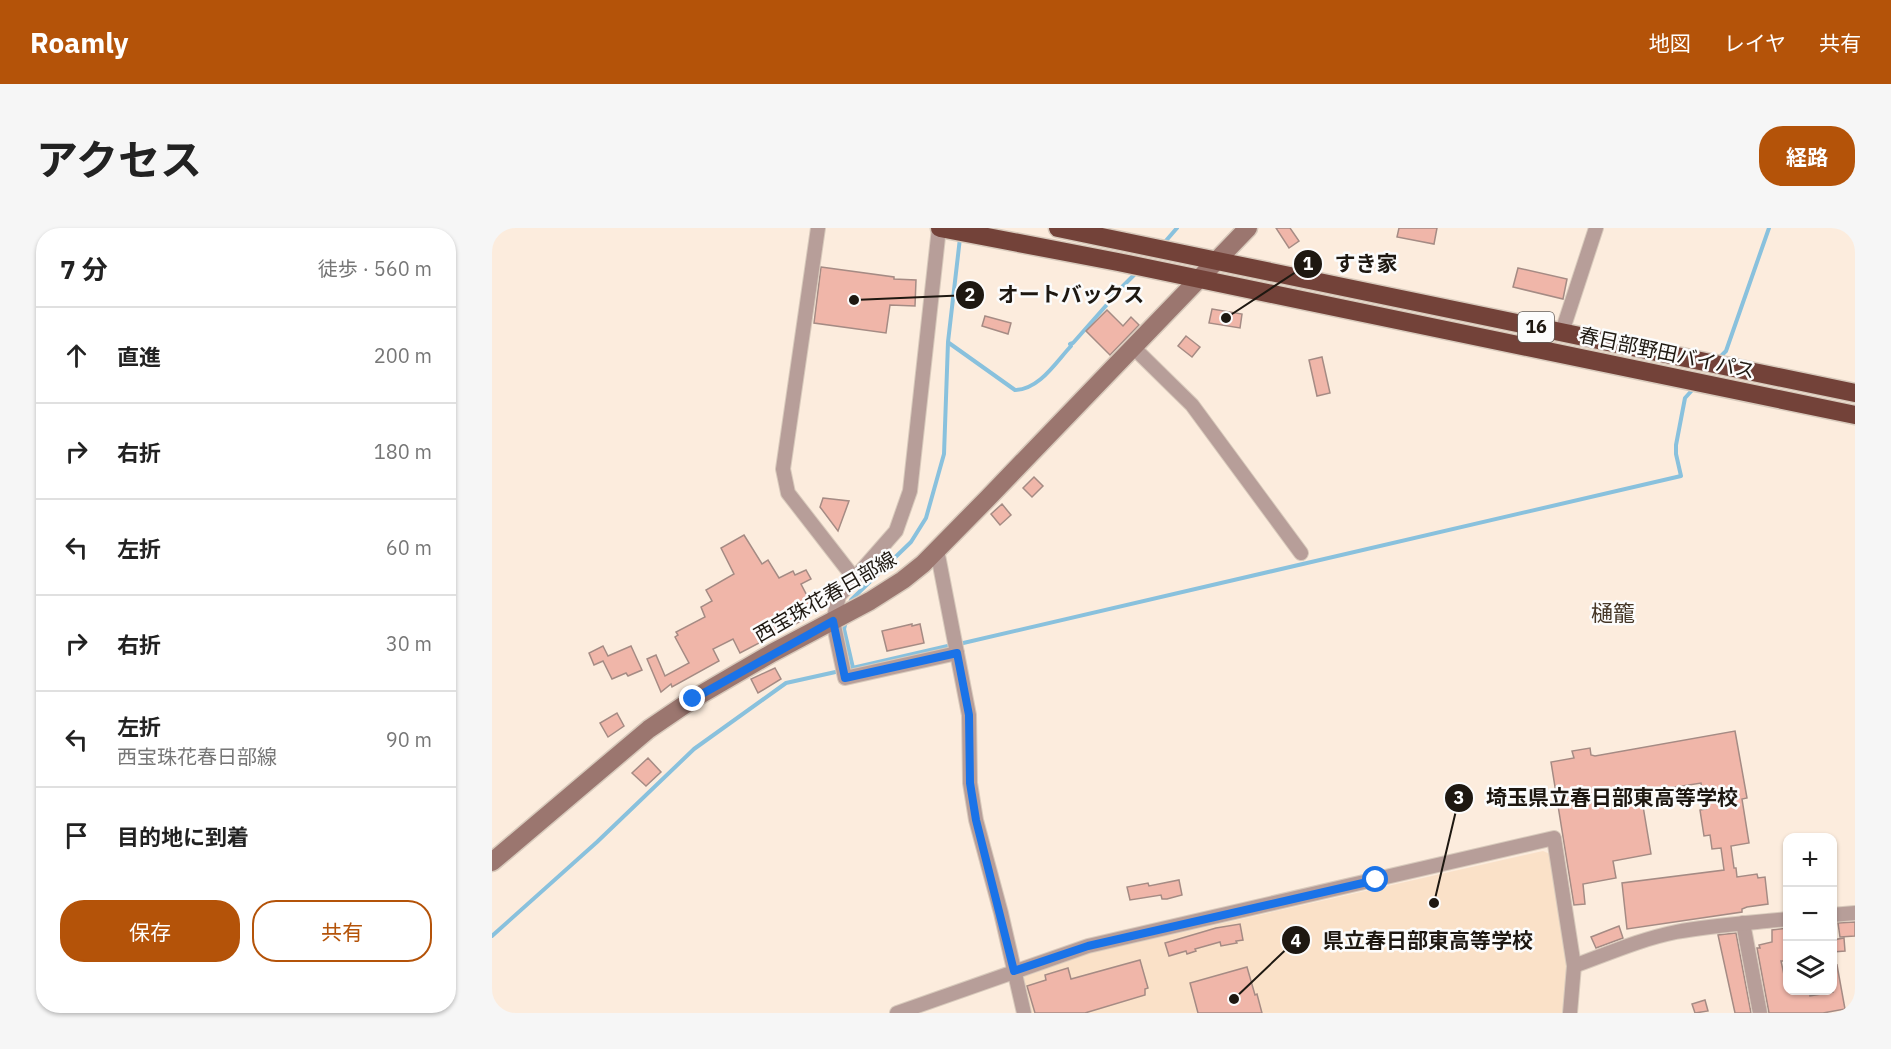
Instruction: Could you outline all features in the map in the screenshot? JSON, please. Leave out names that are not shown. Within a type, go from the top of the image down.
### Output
[{"type":"highway","name":"春日部野田バイパス","points":[[940,228],[1200,279],[1855,415]]},
{"type":"highway","name":"春日部野田バイパス","points":[[1058,228],[1855,393]]},
{"type":"main road","name":"西宝珠花春日部線","points":[[492,862],[649,729],[693,699],[903,580],[937,550],[1248,228]]},
{"type":"street","points":[[818,228],[783,469],[788,493],[854,578]]},
{"type":"street","points":[[940,228],[910,491],[896,531],[839,596],[836,619],[845,678],[957,653]]},
{"type":"street","points":[[1562,332],[1596,228]]},
{"type":"street","points":[[1134,348],[1192,405],[1301,553]]},
{"type":"street","points":[[937,550],[969,715],[970,783],[976,820],[1024,1013]]},
{"type":"street","points":[[897,1013],[1088,946],[1554,838],[1574,966],[1570,1013]]},
{"type":"street","points":[[1837,915],[1855,913]]},
{"type":"street","points":[[1574,966],[1675,932],[1783,919]]},
{"type":"street","points":[[1743,923],[1760,1013]]},
{"type":"shaded area","points":[[1543,851],[1550,854],[1568,968],[1565,1013],[1032,1013],[1023,977],[1091,953]]},
{"type":"building","points":[[1276,228],[1290,228],[1299,241],[1289,248]]},
{"type":"building","points":[[1399,228],[1437,228],[1434,244],[1397,237]]},
{"type":"building","points":[[821,267],[894,277],[894,279],[916,280],[915,306],[890,305],[886,333],[814,323]]},
{"type":"building","points":[[1518,268],[1567,279],[1563,299],[1513,287]]},
{"type":"building","points":[[1212,309],[1242,314],[1240,328],[1209,323]]},
{"type":"building","points":[[1107,310],[1123,326],[1131,317],[1139,325],[1110,355],[1086,331]]},
{"type":"building","points":[[985,316],[1011,323],[1008,334],[982,326]]},
{"type":"building","points":[[1186,336],[1200,347],[1192,357],[1178,346]]},
{"type":"building","points":[[1322,357],[1330,393],[1317,396],[1309,360]]},
{"type":"building","points":[[1034,477],[1043,486],[1032,497],[1023,488]]},
{"type":"building","points":[[823,498],[849,501],[838,531],[820,507]]},
{"type":"building","points":[[1002,504],[1011,515],[1000,525],[991,514]]},
{"type":"building","points":[[744,535],[762,564],[768,560],[779,578],[793,571],[795,575],[806,570],[811,579],[801,584],[815,611],[804,617],[805,619],[740,653],[733,639],[713,649],[719,661],[672,687],[671,684],[661,692],[647,659],[656,655],[665,676],[689,663],[675,637],[678,635],[676,632],[705,617],[701,607],[712,601],[706,590],[734,574],[721,548]]},
{"type":"building","points":[[912,624],[912,626],[920,624],[924,643],[887,651],[882,631]]},
{"type":"building","points":[[603,646],[608,656],[631,646],[642,670],[612,679],[603,661],[594,665],[589,653]]},
{"type":"building","points":[[775,668],[781,679],[758,693],[751,679]]},
{"type":"building","points":[[617,713],[624,726],[608,737],[600,723]]},
{"type":"building","points":[[1735,731],[1747,798],[1742,799],[1749,843],[1731,846],[1734,868],[1736,868],[1737,877],[1757,874],[1758,878],[1765,877],[1768,904],[1747,907],[1742,909],[1742,912],[1627,929],[1622,883],[1724,870],[1721,848],[1712,849],[1710,835],[1704,836],[1700,810],[1706,809],[1701,783],[1670,788],[1670,793],[1661,794],[1660,790],[1641,794],[1651,854],[1613,861],[1616,878],[1583,884],[1585,904],[1574,905],[1551,762],[1574,758],[1572,751],[1590,748],[1591,755],[1595,756]]},
{"type":"building","points":[[648,758],[661,772],[646,786],[632,773]]},
{"type":"building","points":[[1179,880],[1182,895],[1167,899],[1162,899],[1161,895],[1130,900],[1127,887],[1148,883],[1149,886]]},
{"type":"building","points":[[1855,922],[1855,936],[1840,937],[1838,923]]},
{"type":"building","points":[[1240,924],[1243,940],[1236,941],[1237,943],[1221,946],[1220,942],[1195,949],[1196,951],[1187,954],[1186,951],[1169,956],[1165,943],[1216,928]]},
{"type":"building","points":[[1619,926],[1623,938],[1596,948],[1591,937]]},
{"type":"building","points":[[1783,929],[1783,961],[1781,961],[1783,995],[1837,995],[1837,965],[1845,1009],[1823,1013],[1769,1013],[1757,948],[1760,948],[1759,945],[1772,942],[1772,930]]},
{"type":"building","points":[[1736,933],[1751,1013],[1735,1013],[1718,935]]},
{"type":"building","points":[[1844,938],[1845,951],[1837,952],[1837,939]]},
{"type":"building","points":[[1140,960],[1148,988],[1145,989],[1145,995],[1085,1013],[1035,1013],[1027,986],[1046,980],[1045,975],[1068,968],[1071,979]]},
{"type":"building","points":[[1247,967],[1262,1013],[1198,1013],[1190,983]]},
{"type":"building","points":[[1705,1000],[1708,1011],[1695,1013],[1692,1004]]},
{"type":"waterway","points":[[1164,243],[1177,228]]},
{"type":"waterway","points":[[1719,358],[1726,351],[1769,228]]},
{"type":"waterway","points":[[850,605],[851,600],[911,542],[926,518],[944,454],[948,342],[960,238]]},
{"type":"waterway","points":[[949,343],[1015,390],[1024,389],[1046,374],[1110,299],[1138,271]]},
{"type":"waterway","points":[[959,644],[1681,476],[1676,445],[1685,398],[1695,387]]},
{"type":"waterway","points":[[846,621],[844,629],[853,668]]},
{"type":"waterway","points":[[848,669],[952,645]]},
{"type":"waterway","points":[[492,936],[597,842],[694,749],[786,683],[840,671]]},
{"type":"place","name":"オートバックス","points":[[854,300]]},
{"type":"place","name":"すき家","points":[[1226,318]]},
{"type":"place","name":"埼玉県立春日部東高等学校","points":[[1434,903]]},
{"type":"place","name":"県立春日部東高等学校","points":[[1234,999]]},
{"type":"district","name":"樋籠","points":[[1613,613]]},
{"type":"route","points":[[693,699],[833,621],[845,678],[957,653],[969,715],[970,783],[976,820],[1014,971],[1088,946],[1376,880]]}]
